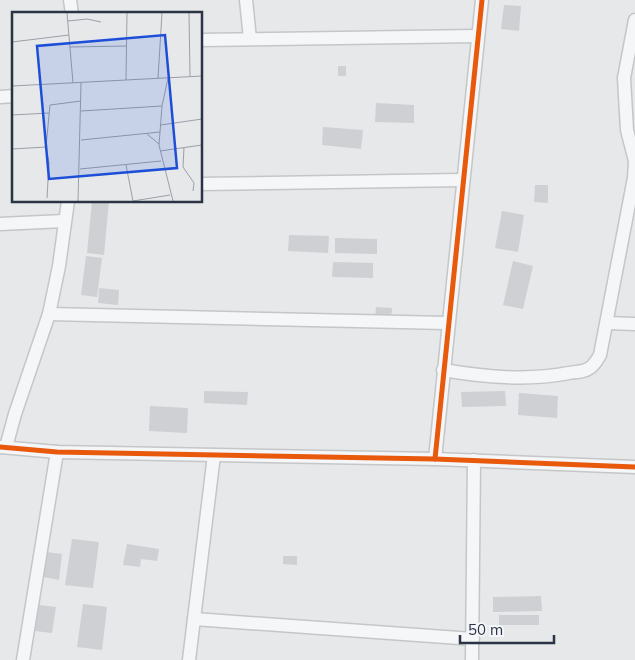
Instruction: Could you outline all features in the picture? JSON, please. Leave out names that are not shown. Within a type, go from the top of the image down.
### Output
[{"type":"street","points":[[246,0],[250,39]]},
{"type":"street","points":[[434,459],[482,0]]},
{"type":"street","points":[[442,370],[481,376],[523,378],[556,375],[588,369],[595,363],[600,354],[634,178],[635,162],[627,130],[624,78],[635,20]]},
{"type":"street","points":[[202,40],[477,36]]},
{"type":"street","points":[[202,184],[462,180]]},
{"type":"street","points":[[68,202],[59,266],[49,314],[3,447],[57,452],[474,460],[635,468]]},
{"type":"street","points":[[0,224],[64,221]]},
{"type":"street","points":[[49,314],[448,323]]},
{"type":"street","points":[[606,323],[635,324]]},
{"type":"street","points":[[23,660],[57,452]]},
{"type":"street","points":[[189,660],[214,455]]},
{"type":"street","points":[[472,660],[474,460]]},
{"type":"street","points":[[194,618],[472,639]]},
{"type":"building","points":[[504,5],[521,6],[519,31],[501,29]]},
{"type":"building","points":[[338,66],[346,66],[346,76],[338,76]]},
{"type":"building","points":[[376,103],[414,105],[414,123],[375,122]]},
{"type":"building","points":[[323,127],[363,130],[361,149],[322,145]]},
{"type":"building","points":[[535,185],[548,185],[548,203],[534,202]]},
{"type":"building","points":[[92,202],[109,202],[104,255],[87,253]]},
{"type":"building","points":[[502,211],[524,215],[518,252],[495,248]]},
{"type":"building","points":[[289,235],[329,236],[328,253],[288,251]]},
{"type":"building","points":[[335,238],[377,239],[377,254],[335,253]]},
{"type":"building","points":[[86,256],[102,258],[97,297],[81,295]]},
{"type":"building","points":[[513,261],[533,266],[523,309],[503,305]]},
{"type":"building","points":[[333,262],[373,263],[373,278],[332,277]]},
{"type":"building","points":[[99,288],[119,290],[118,305],[98,303]]},
{"type":"building","points":[[376,307],[392,308],[391,319],[375,318]]},
{"type":"building","points":[[204,391],[248,392],[247,405],[204,403]]},
{"type":"building","points":[[505,391],[506,406],[462,407],[461,392]]},
{"type":"building","points":[[519,393],[558,396],[557,418],[518,415]]},
{"type":"building","points":[[150,406],[188,408],[187,433],[149,431]]},
{"type":"building","points":[[72,539],[99,542],[93,588],[65,585]]},
{"type":"building","points":[[127,544],[159,549],[157,561],[141,559],[140,567],[123,565]]},
{"type":"building","points":[[47,552],[62,554],[59,580],[43,577]]},
{"type":"building","points":[[283,556],[297,556],[297,565],[283,564]]},
{"type":"building","points":[[541,596],[542,611],[493,612],[493,597]]},
{"type":"building","points":[[83,604],[107,607],[102,650],[77,647]]},
{"type":"building","points":[[39,605],[56,607],[52,633],[35,631]]},
{"type":"building","points":[[499,615],[539,615],[539,625],[499,625]]},
{"type":"cycle path","points":[[435,459],[482,0]]},
{"type":"cycle path","points":[[0,447],[57,452],[435,459],[635,467]]}]
